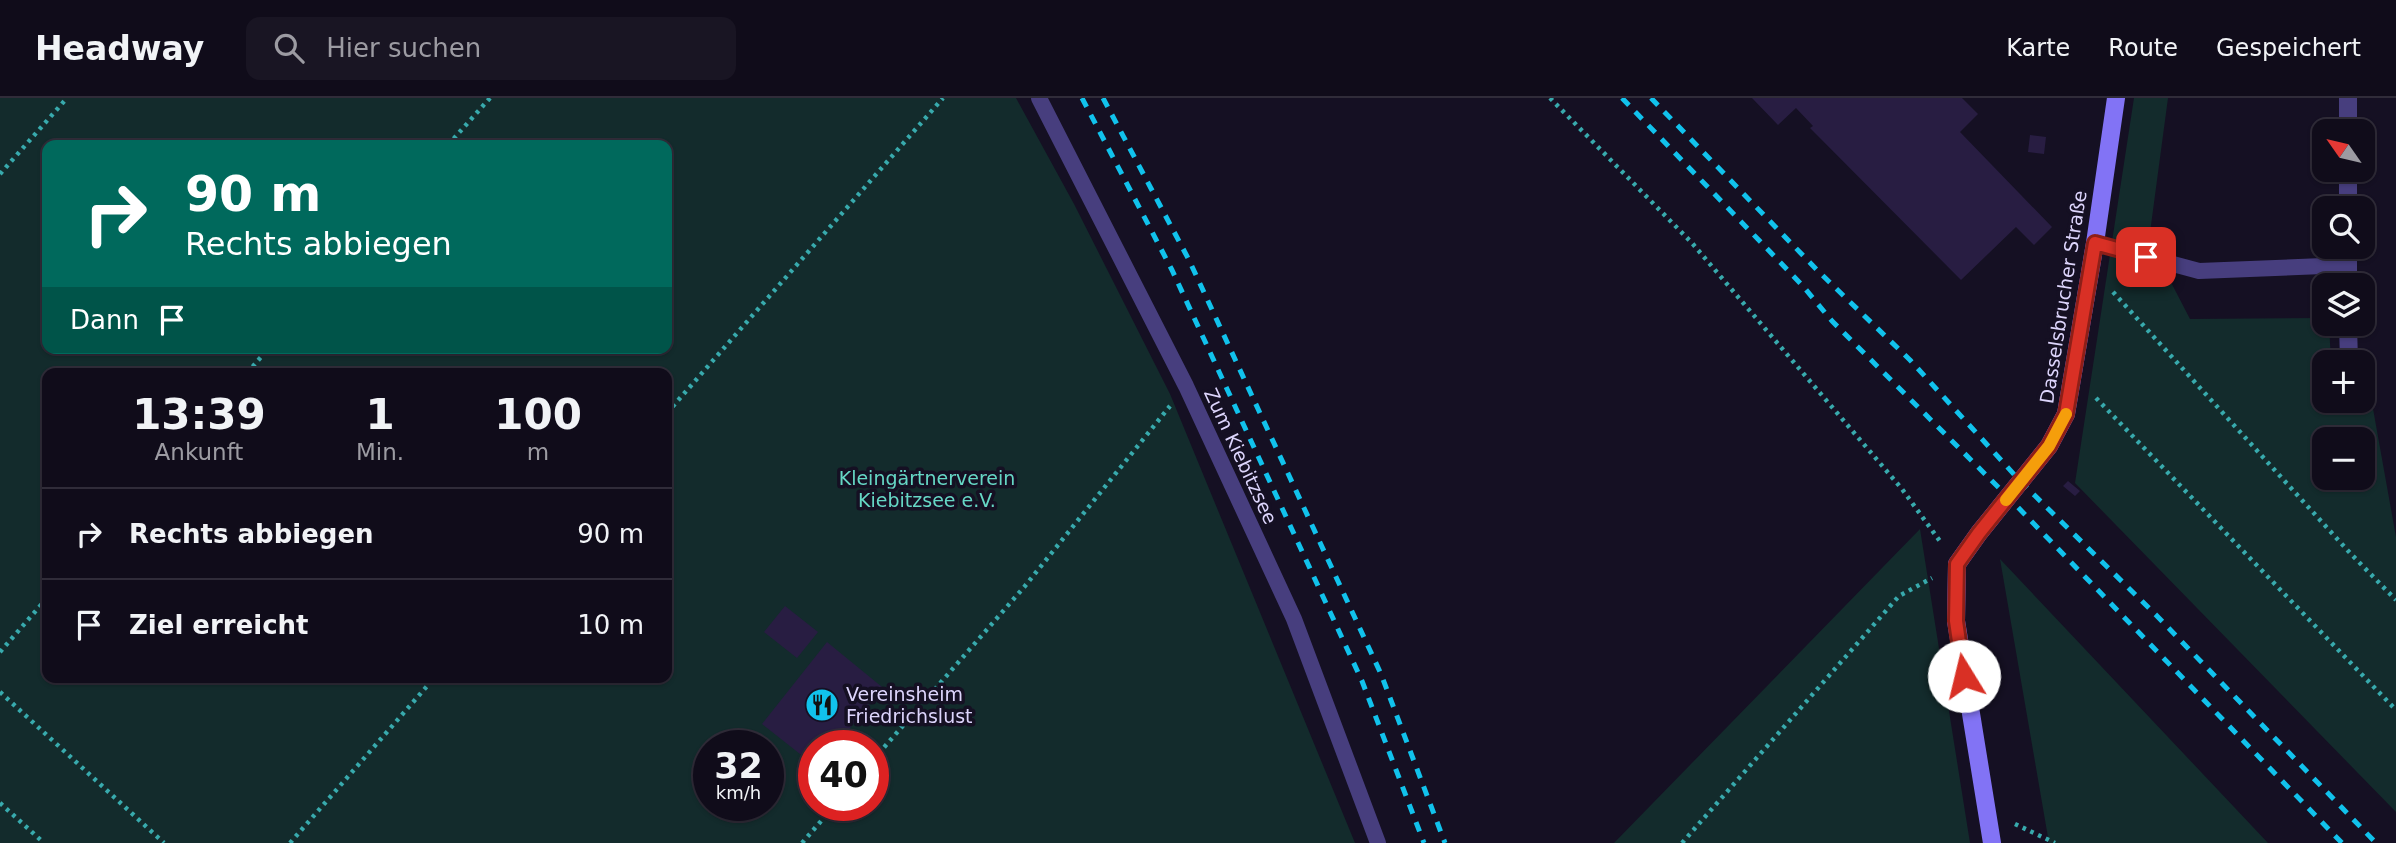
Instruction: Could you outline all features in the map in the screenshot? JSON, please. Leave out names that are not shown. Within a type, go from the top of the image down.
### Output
[{"type":"street","name":"Dasselsbrucher Straße","points":[[1957,564],[2049,446],[2066,414],[2116,98]]},
{"type":"street","points":[[2347,98],[2348,119]]},
{"type":"street","points":[[1957,564],[1956,621],[1992,843]]},
{"type":"lane","name":"Zum Kiebitzsee","points":[[1039,98],[1186,386],[1294,619],[1378,843]]},
{"type":"lane","points":[[2095,243],[2199,271],[2318,259]]},
{"type":"path","points":[[0,174],[67,98]]},
{"type":"path","points":[[452,140],[490,98]]},
{"type":"path","points":[[672,407],[943,98]]},
{"type":"path","points":[[1550,98],[1692,243],[1902,489],[1957,564],[1899,596],[1682,843]]},
{"type":"path","points":[[2091,268],[2350,554],[2396,600]]},
{"type":"path","points":[[251,368],[264,354]]},
{"type":"path","points":[[2073,374],[2396,710]]},
{"type":"path","points":[[889,742],[1025,586],[1186,386]]},
{"type":"path","points":[[0,652],[42,604]]},
{"type":"path","points":[[290,843],[430,683]]},
{"type":"path","points":[[0,692],[164,843]]},
{"type":"path","points":[[0,803],[44,843]]},
{"type":"path","points":[[1985,810],[2055,843]]},
{"type":"path","points":[[802,843],[821,821]]},
{"type":"green space","name":"Kleingärtnerverein Kiebitzsee e.V.","points":[[0,98],[1016,98],[1074,204],[1170,394],[1355,843],[0,843]]},
{"type":"green space","points":[[2134,98],[2168,98],[2149,240],[2190,319],[2312,318],[2312,336],[2330,336],[2330,350],[2312,350],[2312,413],[2374,413],[2396,537],[2396,812],[2075,483]]},
{"type":"green space","points":[[1920,529],[1970,843],[1614,843]]},
{"type":"green space","points":[[2000,559],[2268,843],[2049,843]]},
{"type":"building","points":[[1752,98],[1962,98],[1978,114],[1960,132],[2052,227],[2034,245],[2016,227],[1961,280],[1810,128],[1813,126],[1796,108],[1778,125]]},
{"type":"building","points":[[2030,135],[2046,137],[2044,154],[2028,152]]},
{"type":"building","points":[[2068,481],[2080,491],[2075,496],[2063,486]]},
{"type":"building","points":[[785,606],[818,632],[797,658],[764,632]]},
{"type":"building","name":"Vereinsheim Friedrichslust","points":[[827,642],[882,687],[848,730],[798,730],[798,752],[784,741],[784,730],[770,730],[762,724]]},
{"type":"railway","points":[[1082,98],[1172,270],[1362,681],[1424,843]]},
{"type":"railway","points":[[1103,98],[1189,260],[1381,674],[1445,843]]},
{"type":"railway","points":[[1622,98],[1802,285],[1832,321],[2008,497],[2342,843]]},
{"type":"railway","points":[[1651,98],[1817,270],[1910,360],[2021,482],[2156,615],[2376,843]]},
{"type":"slow traffic","points":[[2006,500],[2049,446],[2066,414]]},
{"type":"place","name":"Vereinsheim Friedrichslust","points":[[822,705]]},
{"type":"route","points":[[1964,676],[1956,621],[1957,564],[2049,446],[2066,414],[2095,243],[2146,257]]}]
